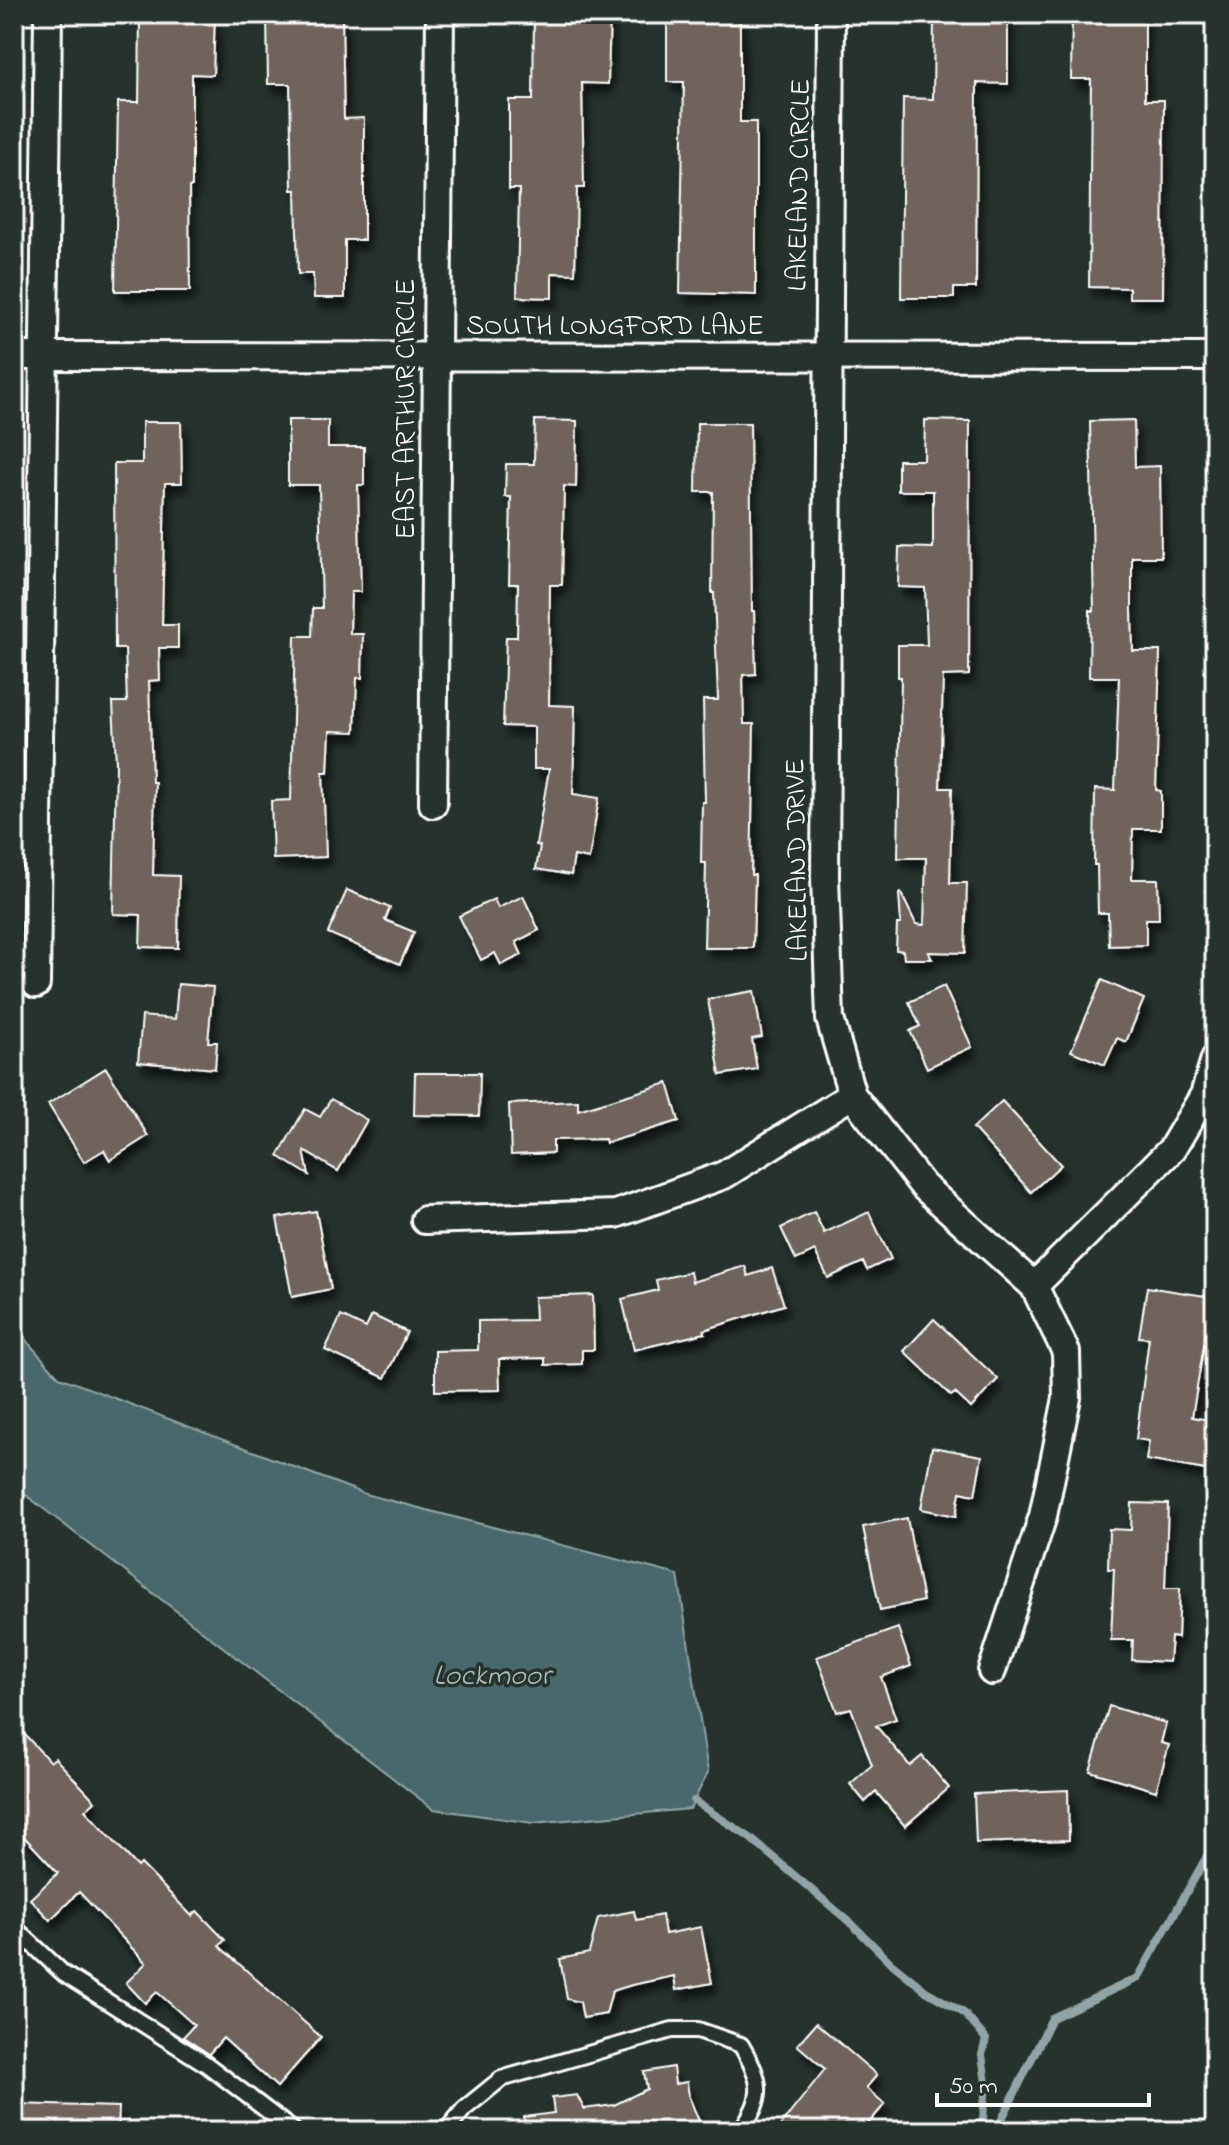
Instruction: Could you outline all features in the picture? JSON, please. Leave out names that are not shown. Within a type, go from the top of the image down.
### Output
[{"type":"street","points":[[36,984],[48,14]]},
{"type":"street","name":"EAST ARTHUR CIRCLE","points":[[433,804],[440,14]]},
{"type":"street","name":"LAKELAND CIRCLE","points":[[827,356],[831,14]]},
{"type":"street","name":"SOUTH LONGFORD LANE","points":[[14,356],[1215,357]]},
{"type":"street","name":"LAKELAND DRIVE","points":[[827,356],[826,909],[830,1019],[852,1095],[923,1186],[1034,1286]]},
{"type":"street","points":[[992,1671],[1043,1516],[1067,1398],[1066,1352],[1034,1286],[1172,1149],[1204,1095],[1215,1059]]},
{"type":"street","points":[[425,1220],[616,1214],[724,1175],[852,1095]]},
{"type":"lane","points":[[14,1927],[64,1974],[206,2064],[294,2131]]},
{"type":"lane","points":[[446,2131],[464,2109],[501,2079],[672,2030],[698,2030],[741,2045],[757,2073],[759,2093],[740,2131]]},
{"type":"water","name":"Lockmoor","points":[[14,1327],[59,1377],[365,1494],[678,1575],[708,1772],[690,1809],[533,1823],[433,1809],[14,1485]]},
{"type":"building","points":[[140,14],[215,14],[213,75],[192,74],[190,291],[115,291],[118,102],[139,102]]},
{"type":"building","points":[[267,14],[342,14],[344,119],[364,118],[364,240],[345,240],[345,298],[314,298],[313,274],[298,274],[296,190],[292,190],[290,84],[268,84]]},
{"type":"building","points":[[534,14],[610,14],[608,84],[582,83],[584,188],[577,188],[575,274],[552,273],[552,298],[517,297],[519,189],[509,189],[509,100],[533,100]]},
{"type":"building","points":[[667,14],[740,14],[740,122],[756,122],[756,295],[680,293],[684,82],[667,82]]},
{"type":"building","points":[[934,14],[1008,14],[1008,84],[977,83],[976,288],[954,288],[954,298],[901,298],[903,98],[933,99]]},
{"type":"building","points":[[1072,14],[1145,14],[1145,100],[1164,100],[1163,298],[1129,298],[1129,288],[1089,287],[1091,79],[1071,79]]},
{"type":"building","points":[[288,420],[328,420],[328,447],[364,447],[364,485],[358,485],[361,592],[351,592],[350,634],[363,634],[362,678],[357,678],[355,732],[330,731],[328,772],[323,772],[326,857],[273,859],[271,801],[291,800],[295,636],[312,636],[313,608],[322,608],[319,485],[288,485]]},
{"type":"building","points":[[535,420],[577,421],[576,487],[564,486],[562,585],[550,585],[549,705],[575,706],[573,794],[599,798],[589,859],[574,856],[571,875],[536,869],[540,846],[536,845],[549,769],[534,769],[534,727],[503,726],[506,637],[517,637],[518,584],[509,584],[511,497],[505,497],[506,464],[534,464]]},
{"type":"building","points":[[925,420],[970,421],[969,675],[943,676],[940,788],[952,788],[950,883],[967,883],[965,953],[928,952],[932,959],[904,959],[903,951],[896,950],[897,924],[901,924],[899,894],[916,924],[924,925],[926,858],[898,858],[901,677],[898,677],[898,645],[927,645],[925,588],[898,587],[899,547],[933,548],[933,491],[898,491],[898,460],[924,460]]},
{"type":"building","points":[[1134,420],[1135,467],[1160,466],[1161,557],[1132,557],[1132,611],[1133,651],[1160,651],[1156,790],[1161,791],[1161,829],[1133,829],[1132,879],[1158,879],[1159,919],[1146,919],[1146,945],[1109,946],[1108,913],[1098,913],[1097,865],[1094,865],[1095,789],[1115,790],[1119,677],[1089,677],[1090,610],[1094,611],[1090,421]]},
{"type":"building","points":[[142,422],[181,422],[182,483],[165,483],[162,625],[178,625],[178,648],[159,648],[160,680],[149,681],[152,782],[155,782],[153,875],[179,876],[178,948],[140,947],[141,915],[113,914],[116,764],[113,702],[127,702],[125,649],[115,649],[114,463],[142,463]]},
{"type":"building","points":[[697,423],[750,423],[752,611],[756,674],[743,675],[744,724],[754,724],[753,948],[704,948],[706,863],[701,863],[702,802],[705,802],[703,700],[718,700],[712,593],[713,492],[696,492]]},
{"type":"building","points":[[347,890],[390,908],[385,920],[414,932],[400,964],[328,933]]},
{"type":"building","points":[[523,896],[539,930],[516,942],[522,955],[501,965],[495,953],[481,960],[459,916],[494,899],[498,908]]},
{"type":"building","points":[[1102,980],[1144,999],[1126,1042],[1117,1038],[1105,1065],[1071,1051]]},
{"type":"building","points":[[178,984],[213,987],[208,1042],[217,1042],[215,1069],[138,1062],[142,1016],[175,1019]]},
{"type":"building","points":[[944,986],[972,1047],[927,1068],[910,1031],[920,1026],[909,1002]]},
{"type":"building","points":[[754,991],[762,1037],[752,1039],[757,1069],[720,1075],[708,999]]},
{"type":"building","points":[[106,1068],[148,1136],[110,1160],[104,1150],[84,1162],[48,1104]]},
{"type":"building","points":[[415,1073],[480,1073],[479,1116],[414,1115]]},
{"type":"building","points":[[668,1083],[679,1121],[606,1143],[605,1139],[553,1140],[553,1153],[511,1155],[509,1104],[578,1101],[578,1110]]},
{"type":"building","points":[[331,1099],[367,1120],[338,1171],[304,1151],[309,1175],[278,1156],[305,1109],[320,1117]]},
{"type":"building","points":[[1002,1101],[1061,1165],[1031,1192],[973,1128]]},
{"type":"building","points":[[316,1211],[331,1289],[292,1297],[277,1218]]},
{"type":"building","points":[[814,1212],[824,1233],[869,1212],[891,1259],[867,1270],[863,1262],[828,1278],[815,1251],[796,1260],[781,1228]]},
{"type":"building","points":[[745,1266],[748,1276],[772,1268],[784,1305],[704,1330],[705,1333],[634,1350],[622,1299],[658,1290],[656,1280],[690,1272],[692,1282]]},
{"type":"building","points":[[1147,1287],[1212,1297],[1192,1417],[1214,1421],[1206,1470],[1146,1460],[1149,1441],[1136,1439],[1149,1338],[1139,1337]]},
{"type":"building","points":[[593,1295],[594,1350],[582,1350],[582,1364],[545,1365],[545,1358],[499,1359],[500,1390],[435,1391],[435,1351],[478,1350],[478,1321],[535,1320],[534,1297]]},
{"type":"building","points":[[372,1315],[407,1332],[385,1378],[325,1350],[341,1316],[366,1328]]},
{"type":"building","points":[[934,1319],[998,1379],[971,1408],[955,1393],[951,1396],[904,1351]]},
{"type":"building","points":[[932,1447],[982,1456],[975,1495],[960,1492],[956,1516],[921,1509]]},
{"type":"building","points":[[1132,1503],[1168,1504],[1165,1588],[1180,1588],[1178,1638],[1171,1637],[1169,1662],[1132,1660],[1133,1640],[1111,1640],[1114,1569],[1108,1569],[1109,1529],[1131,1530]]},
{"type":"building","points":[[907,1518],[923,1601],[880,1610],[863,1527]]},
{"type":"building","points":[[898,1628],[911,1666],[881,1677],[896,1719],[876,1726],[910,1766],[922,1756],[949,1788],[905,1826],[876,1792],[865,1802],[850,1784],[872,1765],[851,1708],[837,1712],[817,1657]]},
{"type":"building","points":[[1109,1706],[1166,1723],[1161,1743],[1169,1745],[1156,1791],[1090,1771]]},
{"type":"building","points":[[14,1723],[50,1762],[55,1758],[95,1801],[85,1810],[138,1867],[141,1864],[192,1916],[197,1911],[225,1940],[219,1946],[321,2037],[277,2087],[223,2038],[209,2054],[183,2037],[194,2025],[157,1992],[145,2003],[126,1983],[146,1963],[79,1892],[50,1920],[30,1899],[58,1873],[14,1826]]},
{"type":"building","points":[[1068,1790],[1069,1840],[976,1843],[974,1794]]},
{"type":"building","points":[[634,1911],[636,1920],[662,1915],[665,1934],[701,1927],[712,1983],[676,1990],[674,1976],[632,1985],[612,1991],[606,2014],[583,2018],[580,2002],[567,1999],[560,1959],[589,1953],[598,1918]]},
{"type":"building","points":[[816,2023],[877,2075],[866,2088],[885,2104],[862,2131],[776,2131],[825,2069],[797,2045]]},
{"type":"building","points":[[673,2067],[675,2084],[687,2082],[689,2097],[699,2121],[677,2131],[525,2131],[524,2117],[554,2113],[552,2098],[577,2095],[584,2109],[614,2105],[647,2089],[644,2072]]},
{"type":"building","points":[[14,2104],[119,2107],[118,2131],[14,2131]]},
{"type":"waterway","points":[[694,1801],[749,1837],[926,1991],[964,2013],[986,2039],[982,2055],[986,2083],[982,2131]]},
{"type":"waterway","points":[[996,2131],[1052,2018],[1138,1978],[1215,1842]]}]
